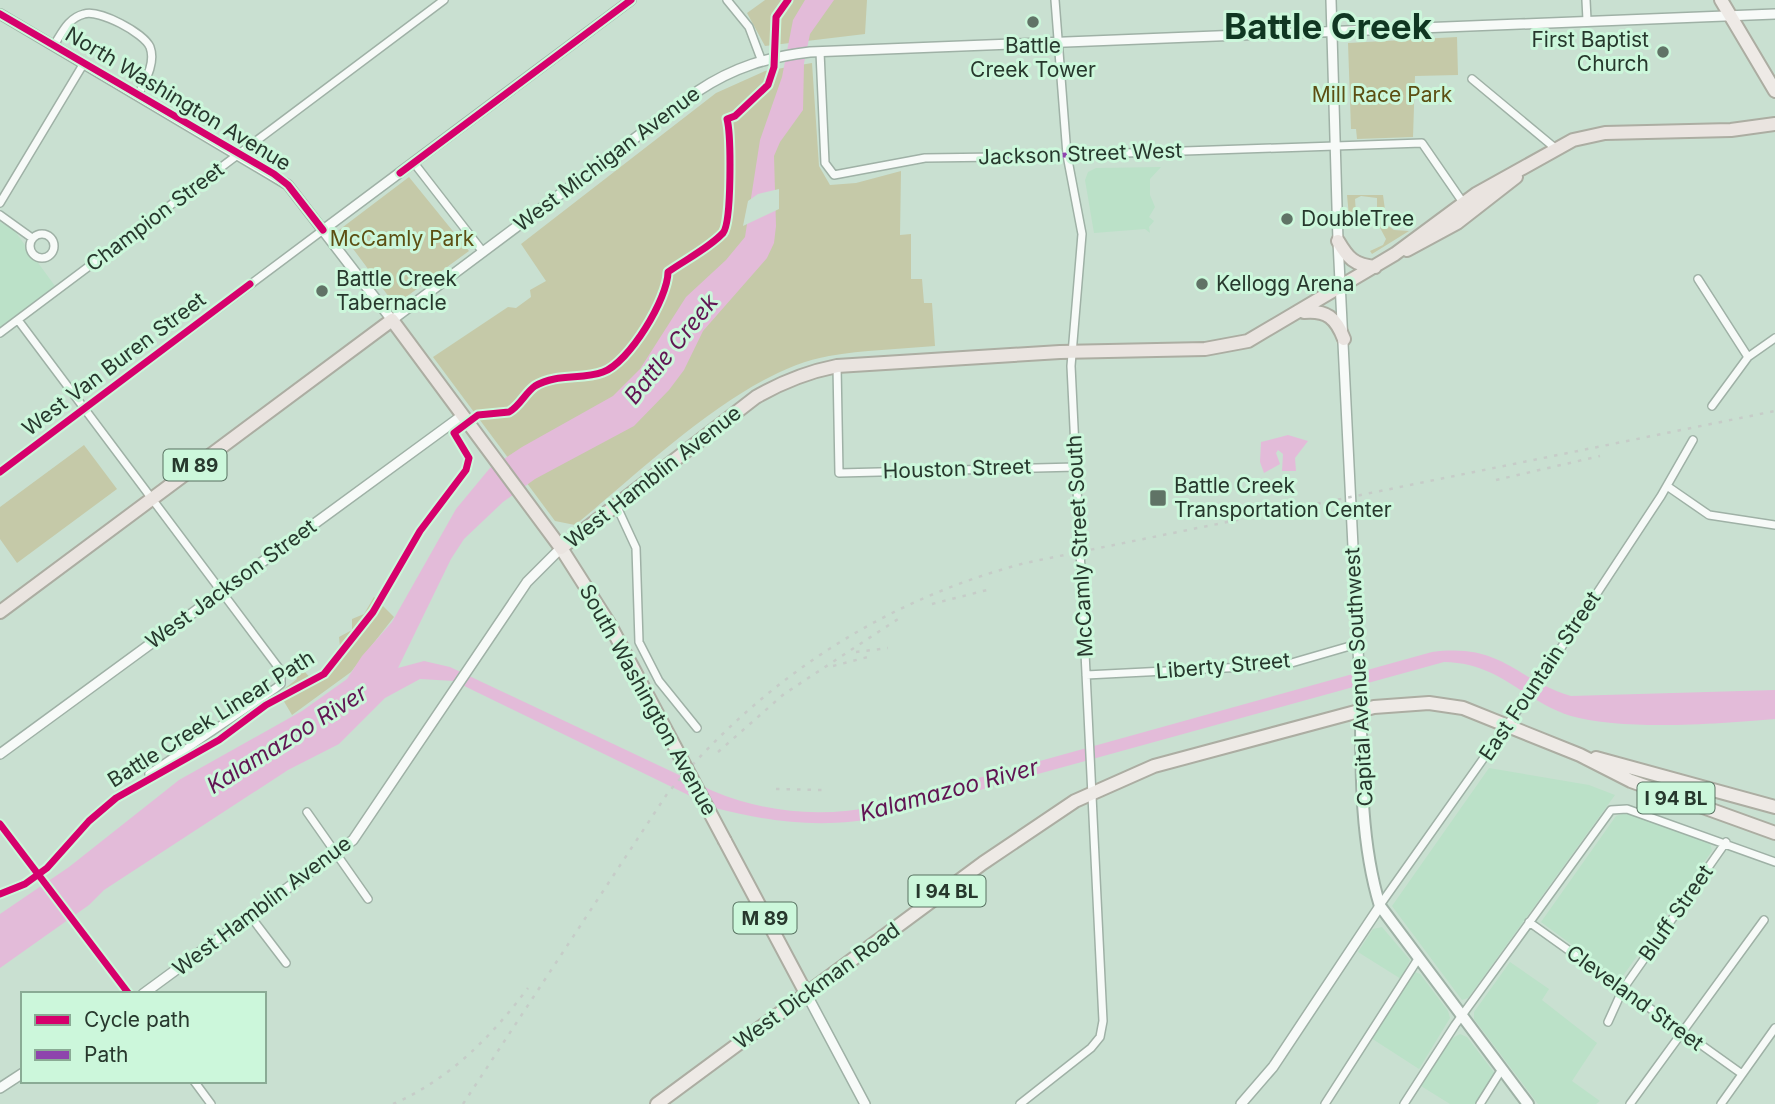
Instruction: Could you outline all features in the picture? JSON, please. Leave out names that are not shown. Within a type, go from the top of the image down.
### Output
[{"type":"highway","points":[[1395,254],[1463,202],[1573,140],[1605,133],[1731,130],[1775,124]]},
{"type":"highway","points":[[1395,254],[1423,243],[1471,214],[1511,182],[1526,166]]},
{"type":"highway","points":[[1338,240],[1351,260],[1361,266],[1375,267]]},
{"type":"highway","name":"West Hamblin Avenue","points":[[561,548],[756,397],[783,381],[837,366],[1071,352],[1219,348],[1248,341],[1340,289],[1395,254]]},
{"type":"highway","points":[[1300,312],[1322,312],[1330,316],[1344,340]]},
{"type":"highway","name":"South Washington Avenue","points":[[392,320],[561,548]]},
{"type":"highway","name":"West Michigan Avenue","points":[[0,612],[392,320]]},
{"type":"main road","points":[[1721,0],[1775,91]]},
{"type":"main road","name":"South Washington Avenue","points":[[561,548],[610,625],[807,995]]},
{"type":"main road","name":"I 94 BL","points":[[1361,710],[1404,703],[1429,703],[1463,708],[1580,755],[1630,781],[1775,833]]},
{"type":"main road","name":"West Dickman Road","points":[[657,1104],[1049,816],[1091,793],[1154,766],[1361,710]]},
{"type":"main road","name":"Capital Avenue Southwest","points":[[1361,710],[1367,839],[1372,880],[1380,906],[1528,1104]]},
{"type":"main road","name":"I 94 BL","points":[[1580,755],[1633,766],[1775,807]]},
{"type":"street","name":"Champion Street","points":[[0,333],[444,0]]},
{"type":"street","name":"West Van Buren Street","points":[[0,472],[631,0]]},
{"type":"street","points":[[727,0],[749,27],[761,60]]},
{"type":"street","name":"McCamly Street South","points":[[1020,1104],[1091,1048],[1100,1037],[1103,1021],[1071,352],[1082,237],[1068,155],[1055,0]]},
{"type":"street","name":"Capital Avenue Southwest","points":[[1331,0],[1334,148],[1361,710]]},
{"type":"street","points":[[1586,0],[1587,20]]},
{"type":"street","points":[[54,45],[69,22],[85,13],[103,14],[144,38],[150,47],[152,62],[138,95]]},
{"type":"street","name":"North Washington Avenue","points":[[0,14],[288,185],[392,320]]},
{"type":"street","name":"West Michigan Avenue","points":[[392,320],[697,91],[727,73],[771,57],[815,52],[1775,14]]},
{"type":"street","name":"Jackson Street West","points":[[815,52],[825,163],[830,171],[842,176],[887,163],[1422,143],[1463,202]]},
{"type":"street","points":[[0,203],[84,63]]},
{"type":"street","points":[[1472,79],[1555,148]]},
{"type":"street","points":[[414,163],[483,252]]},
{"type":"street","points":[[1463,202],[1471,214]]},
{"type":"street","points":[[0,215],[32,238]]},
{"type":"street","points":[[1698,279],[1748,357]]},
{"type":"street","points":[[18,320],[281,671],[281,684],[276,688],[149,774]]},
{"type":"street","points":[[1712,407],[1748,357],[1775,338]]},
{"type":"street","name":"Houston Street","points":[[837,366],[839,473],[1076,467]]},
{"type":"street","name":"West Jackson Street","points":[[0,754],[463,415]]},
{"type":"street","name":"East Fountain Street","points":[[1380,906],[1541,679],[1667,486],[1693,440]]},
{"type":"street","points":[[1667,486],[1709,515],[1775,525]]},
{"type":"street","points":[[617,507],[636,548],[639,642],[659,681],[697,728]]},
{"type":"street","name":"West Hamblin Avenue","points":[[146,992],[251,916],[364,827],[527,582],[561,548]]},
{"type":"street","name":"Liberty Street","points":[[1086,675],[1287,664],[1357,644]]},
{"type":"street","points":[[1404,1104],[1529,922],[1607,815],[1616,808],[1726,842],[1775,862]]},
{"type":"street","points":[[307,812],[368,899]]},
{"type":"street","points":[[0,824],[127,992]]},
{"type":"street","name":"Bluff Street","points":[[1608,1022],[1623,989],[1726,842]]},
{"type":"street","points":[[1241,1104],[1273,1067],[1380,906]]},
{"type":"street","points":[[251,916],[286,963]]},
{"type":"street","points":[[1630,1104],[1764,920]]},
{"type":"street","name":"Cleveland Street","points":[[1529,922],[1742,1074]]},
{"type":"street","points":[[1325,1104],[1418,959]]},
{"type":"street","name":"South Washington Avenue","points":[[807,995],[865,1104]]},
{"type":"street","points":[[1721,1104],[1775,1028]]},
{"type":"street","points":[[1480,1104],[1502,1069]]},
{"type":"street","points":[[0,1088],[21,1074]]},
{"type":"street","points":[[195,1083],[206,1103]]},
{"type":"shaded area","points":[[1161,167],[1150,179],[1150,195],[1155,207],[1149,217],[1154,221],[1149,227],[1150,233],[1145,229],[1094,233],[1085,180],[1088,172],[1096,168]]},
{"type":"shaded area","points":[[0,222],[14,230],[55,286],[0,327]]},
{"type":"shaded area","points":[[1489,768],[1589,785],[1615,795],[1468,998],[1462,1000],[1392,906]]},
{"type":"shaded area","points":[[1625,813],[1704,840],[1710,843],[1712,851],[1620,980],[1541,922],[1616,816]]},
{"type":"shaded area","points":[[1382,927],[1410,960],[1401,979],[1358,952],[1373,929]]},
{"type":"shaded area","points":[[1510,962],[1549,989],[1542,1000],[1597,1043],[1572,1081],[1600,1101],[1596,1104],[1538,1104],[1474,1019],[1474,1012]]},
{"type":"shaded area","points":[[1415,972],[1420,974],[1448,1011],[1450,1018],[1419,1069],[1371,1038]]},
{"type":"shaded area","points":[[1460,1034],[1467,1037],[1496,1075],[1478,1104],[1450,1104],[1421,1086],[1451,1039]]},
{"type":"green space","points":[[765,0],[867,0],[865,34],[765,46],[747,13]]},
{"type":"green space","name":"Mill Race Park","points":[[1457,37],[1458,75],[1415,76],[1413,137],[1357,139],[1356,129],[1351,129],[1348,43]]},
{"type":"green space","points":[[812,63],[819,166],[830,185],[856,183],[901,171],[900,235],[911,234],[911,279],[922,279],[924,303],[932,303],[935,346],[842,354],[796,365],[762,381],[728,402],[662,451],[575,525],[555,521],[433,357],[508,307],[516,308],[531,297],[530,290],[546,281],[521,244],[716,93],[765,71]]},
{"type":"green space","name":"McCamly Park","points":[[409,177],[469,251],[395,305],[339,230]]},
{"type":"green space","points":[[1347,195],[1383,195],[1387,225],[1394,230],[1409,231],[1372,254],[1370,251],[1383,245],[1386,239],[1378,224],[1371,225],[1377,222],[1377,198],[1361,196],[1355,199],[1356,213],[1349,216]]},
{"type":"green space","points":[[84,445],[117,489],[17,563],[0,539],[0,507]]},
{"type":"green space","points":[[374,597],[394,617],[351,672],[292,715],[279,693],[297,679],[291,667],[297,663],[313,681],[320,671],[327,671],[341,656],[339,637],[352,630],[352,619],[364,614]]},
{"type":"water","name":"Kalamazoo River","points":[[805,0],[834,0],[810,34],[804,63],[803,110],[780,142],[774,156],[776,226],[774,243],[767,258],[703,331],[684,370],[669,390],[634,426],[535,479],[503,502],[464,539],[451,559],[398,668],[424,661],[450,667],[713,791],[773,809],[815,812],[878,806],[1432,652],[1456,651],[1492,657],[1535,681],[1571,696],[1775,690],[1775,719],[1672,725],[1592,721],[1554,709],[1481,669],[1444,662],[886,816],[821,823],[779,821],[715,808],[454,681],[420,679],[385,698],[339,744],[288,770],[104,890],[89,905],[0,968],[0,914],[69,867],[179,780],[302,711],[347,679],[362,656],[392,622],[456,509],[490,468],[613,396],[640,369],[686,297],[726,260],[745,237],[760,140],[782,77],[793,20]]},
{"type":"water","points":[[1288,435],[1308,441],[1295,458],[1296,471],[1282,471],[1283,454],[1278,450],[1276,453],[1280,464],[1264,473],[1260,462],[1261,442]]},
{"type":"pier","points":[[779,189],[779,209],[743,226],[748,201],[758,194]]},
{"type":"railway","points":[[463,1104],[667,794],[743,715],[784,681],[873,623],[972,579],[1025,563],[1775,411]]},
{"type":"railway","points":[[1496,480],[1600,456]]},
{"type":"railway","points":[[932,604],[987,590]]},
{"type":"railway","points":[[718,752],[784,694],[898,619]]},
{"type":"railway","points":[[856,652],[888,648]]},
{"type":"railway","points":[[833,666],[868,657]]},
{"type":"railway","points":[[776,789],[823,790]]},
{"type":"railway","points":[[393,1104],[433,1082],[468,1055],[528,988]]},
{"type":"marked path","points":[[999,157],[1067,155]]},
{"type":"cycle path","points":[[400,173],[631,0]]},
{"type":"cycle path","name":"Battle Creek Linear Path","points":[[0,894],[25,884],[47,868],[89,821],[116,798],[219,740],[266,705],[324,674],[373,612],[420,531],[466,470],[469,458],[454,433],[478,415],[509,412],[531,389],[543,382],[603,372],[624,356],[654,313],[662,297],[668,272],[723,233],[729,196],[727,119],[735,116],[768,85],[774,67],[776,17],[788,0]]},
{"type":"cycle path","points":[[0,14],[274,174],[288,185],[323,230]]},
{"type":"cycle path","points":[[0,472],[250,284]]},
{"type":"cycle path","points":[[0,824],[127,992]]},
{"type":"place","name":"Battle Creek Tower","points":[[1033,22]]},
{"type":"place","name":"First Baptist Church","points":[[1663,52]]},
{"type":"place","name":"DoubleTree","points":[[1287,219]]},
{"type":"place","name":"Kellogg Arena","points":[[1202,284]]},
{"type":"place","name":"Battle Creek Tabernacle","points":[[322,291]]},
{"type":"place","name":"Battle Creek Transportation Center","points":[[1158,498]]},
{"type":"district","name":"Battle Creek","points":[[1328,27]]}]
